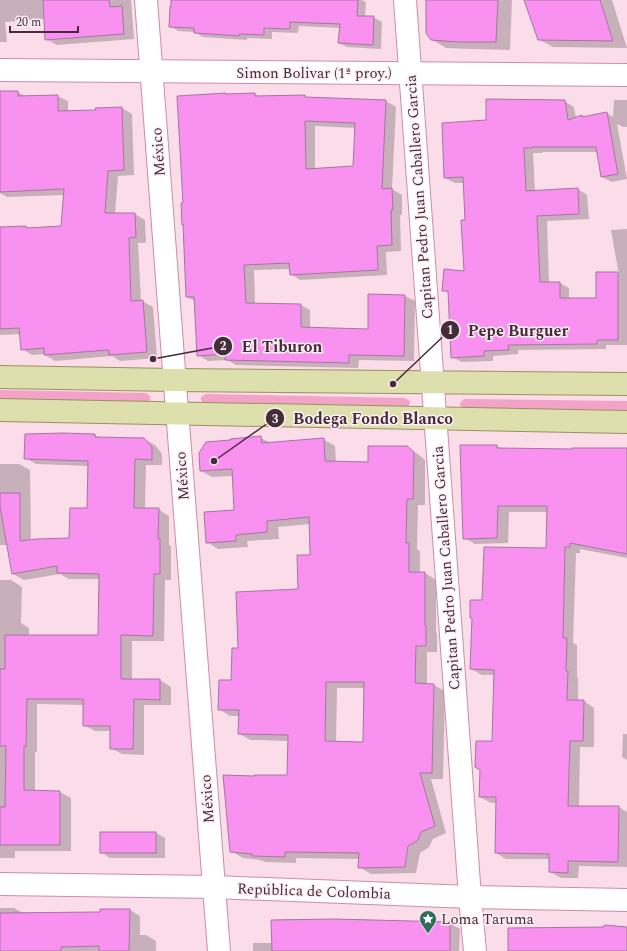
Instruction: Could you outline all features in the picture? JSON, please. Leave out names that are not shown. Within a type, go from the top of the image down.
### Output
[{"type":"main road","points":[[0,377],[627,384]]},
{"type":"main road","points":[[0,410],[627,422]]},
{"type":"street","name":"México","points":[[146,0],[219,951]]},
{"type":"street","name":"Capitan Pedro Juan Caballero Garcia","points":[[405,0],[475,951]]},
{"type":"street","name":"Simon Bolivar (1ª proy.)","points":[[0,70],[627,76]]},
{"type":"street","name":"República de Colombia","points":[[0,884],[214,887],[470,897],[627,900]]},
{"type":"shaded area","points":[[0,390],[146,393],[150,396],[150,400],[145,403],[0,400]]},
{"type":"shaded area","points":[[206,394],[404,398],[410,401],[410,404],[404,408],[207,404],[203,403],[201,400],[201,397]]},
{"type":"shaded area","points":[[464,399],[627,401],[627,410],[464,409],[460,403]]},
{"type":"building","points":[[43,0],[109,0],[110,7],[122,6],[124,34],[45,40]]},
{"type":"building","points":[[171,0],[358,0],[357,16],[374,16],[373,45],[338,43],[340,24],[290,22],[290,29],[264,28],[264,35],[239,34],[239,36],[194,33],[194,28],[169,27]]},
{"type":"building","points":[[426,0],[498,0],[496,42],[431,40],[426,33]]},
{"type":"building","points":[[524,0],[600,0],[613,41],[538,40]]},
{"type":"building","points":[[0,91],[18,91],[18,96],[58,95],[58,111],[96,110],[95,108],[122,107],[124,170],[108,171],[105,213],[135,213],[136,237],[129,238],[131,301],[143,300],[147,352],[109,355],[109,350],[44,355],[44,348],[21,350],[19,328],[0,329],[0,227],[26,226],[26,228],[61,226],[64,189],[0,192]]},
{"type":"building","points":[[255,93],[255,96],[305,95],[305,97],[386,100],[382,189],[392,188],[392,245],[377,246],[378,270],[290,275],[289,263],[244,265],[246,303],[301,304],[301,327],[368,329],[368,294],[405,295],[404,356],[349,355],[349,363],[225,360],[225,354],[197,356],[194,297],[186,297],[181,203],[183,203],[177,96]],"holes":[[[305,121],[355,123],[353,166],[306,169]]]},
{"type":"building","points":[[486,99],[565,100],[568,120],[582,115],[582,117],[607,112],[618,174],[601,177],[596,147],[524,148],[526,191],[578,188],[579,214],[537,216],[540,282],[560,282],[560,298],[596,298],[596,272],[618,272],[618,340],[597,340],[597,344],[508,345],[509,350],[484,351],[484,356],[451,358],[448,291],[442,291],[444,269],[464,271],[461,220],[465,220],[463,177],[444,178],[442,123],[486,120]]},
{"type":"building","points":[[25,434],[95,434],[95,437],[144,438],[152,447],[152,460],[135,459],[134,508],[159,508],[158,539],[160,539],[160,574],[154,574],[153,636],[121,635],[121,679],[160,679],[160,700],[134,699],[133,749],[110,749],[110,726],[83,726],[83,699],[27,699],[26,747],[24,746],[24,790],[60,791],[60,845],[0,845],[0,807],[5,807],[6,746],[0,746],[0,669],[5,669],[5,635],[98,635],[99,574],[57,573],[57,566],[12,574],[0,507],[0,493],[20,493],[20,541],[69,538],[70,508],[87,508],[88,461],[24,459]]},
{"type":"building","points":[[261,436],[262,443],[324,438],[325,461],[368,462],[368,446],[407,446],[414,452],[413,499],[407,499],[406,543],[409,543],[409,572],[425,572],[426,646],[416,646],[415,683],[434,684],[432,773],[420,773],[435,826],[421,832],[418,840],[408,846],[405,867],[358,868],[359,853],[285,852],[285,857],[252,856],[252,854],[230,852],[223,775],[287,775],[288,735],[238,734],[239,710],[218,710],[219,680],[231,680],[232,648],[238,648],[236,592],[298,589],[297,555],[310,555],[309,517],[267,521],[267,532],[236,535],[236,541],[206,543],[204,512],[234,510],[232,469],[200,471],[199,453],[206,442]],"holes":[[[326,682],[364,682],[363,742],[325,741]]]},
{"type":"building","points":[[460,445],[497,445],[497,448],[627,448],[627,554],[570,543],[570,547],[565,547],[563,638],[567,638],[567,700],[584,700],[583,741],[570,741],[568,806],[619,806],[618,862],[568,861],[568,873],[549,872],[549,854],[495,853],[496,797],[479,797],[480,770],[475,767],[476,741],[492,741],[494,670],[470,669],[472,618],[470,618],[470,600],[482,600],[484,547],[546,548],[547,506],[498,506],[497,538],[463,539]]},
{"type":"building","points":[[100,832],[156,832],[156,853],[100,853]]},
{"type":"building","points":[[100,909],[130,909],[129,951],[99,951],[99,946],[61,947],[61,951],[0,951],[0,913],[100,912]]},
{"type":"building","points":[[334,919],[450,922],[450,951],[272,951],[271,920]]},
{"type":"building","points":[[604,925],[627,927],[627,951],[508,951],[508,928],[604,927]]},
{"type":"place","name":"El Tiburon","points":[[153,359]]},
{"type":"place","name":"Pepe Burguer","points":[[393,384]]},
{"type":"place","name":"Bodega Fondo Blanco","points":[[214,461]]},
{"type":"place","name":"Loma Taruma","points":[[428,934]]}]
